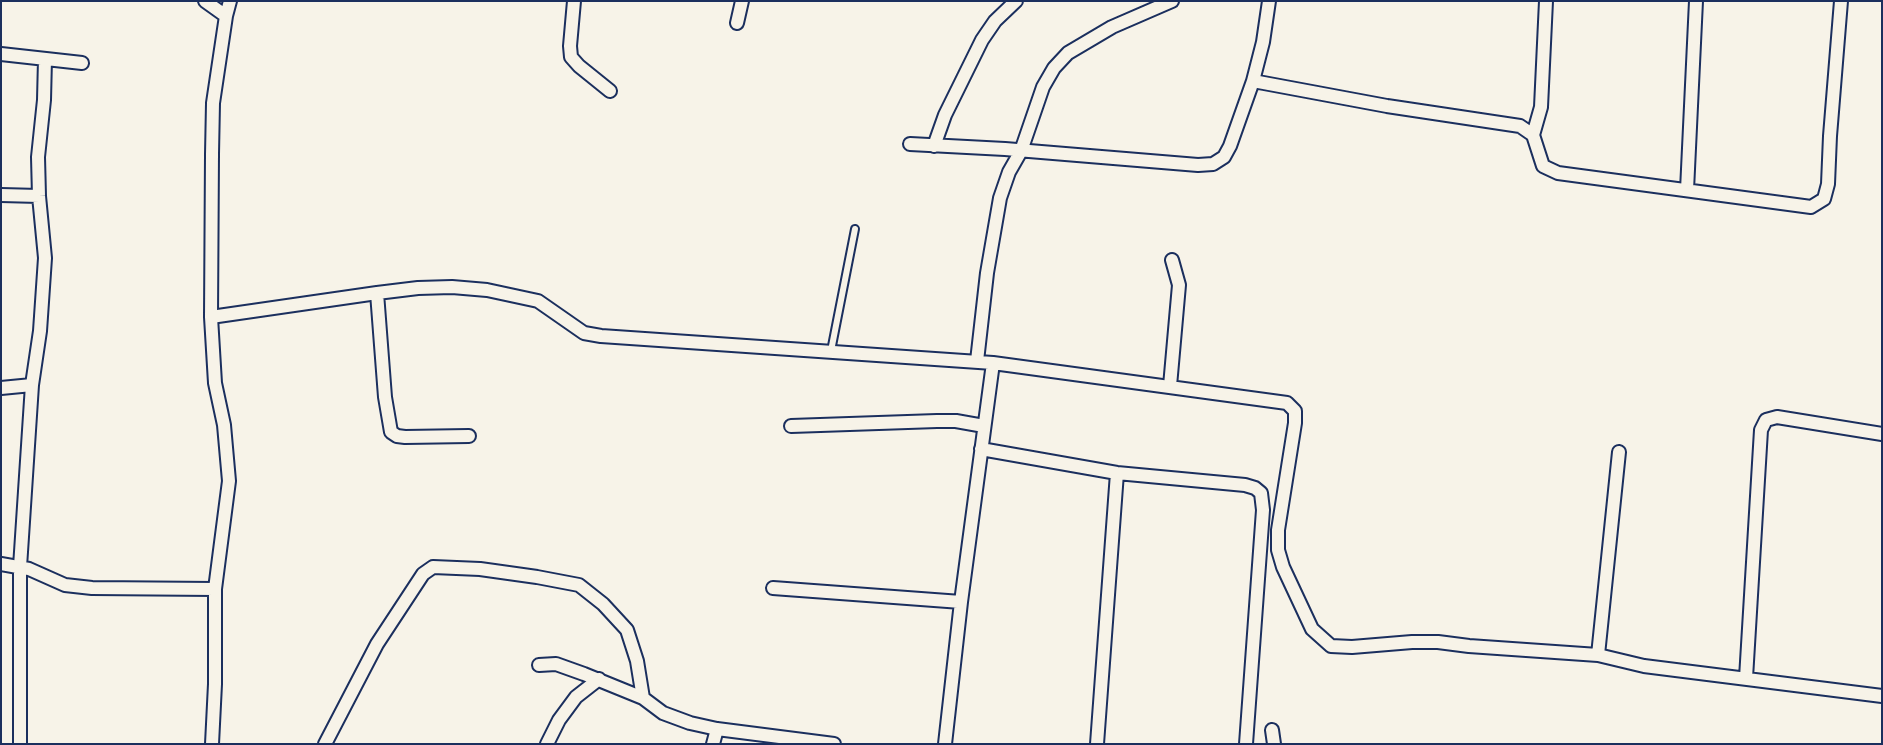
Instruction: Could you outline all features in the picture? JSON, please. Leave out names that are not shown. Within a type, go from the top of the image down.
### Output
[{"type":"street","points":[[205,1],[226,16]]},
{"type":"street","points":[[212,744],[215,684],[215,589],[229,482],[224,425],[215,383],[211,317],[213,103],[230,1]]},
{"type":"street","points":[[574,1],[570,46],[571,57],[579,66],[610,91]]},
{"type":"street","points":[[737,23],[742,1]]},
{"type":"street","points":[[934,146],[945,115],[982,40],[995,21],[1016,1]]},
{"type":"street","points":[[977,361],[988,264],[1000,198],[1009,172],[1021,151],[1043,87],[1054,68],[1068,53],[1112,27],[1172,1]]},
{"type":"street","points":[[910,144],[1198,165],[1213,164],[1224,157],[1230,146],[1253,81],[1263,42],[1269,1]]},
{"type":"street","points":[[1546,1],[1541,107],[1533,135],[1543,166],[1558,173],[1811,207],[1824,199],[1828,184],[1830,127],[1841,1]]},
{"type":"street","points":[[1687,190],[1696,1]]},
{"type":"street","points":[[1,54],[82,63]]},
{"type":"street","points":[[20,744],[20,567],[32,385],[41,323],[45,258],[38,196],[38,157],[44,100],[45,59]]},
{"type":"street","points":[[1253,81],[1387,106],[1520,126],[1533,135]]},
{"type":"street","points":[[1,195],[38,196]]},
{"type":"street","points":[[1170,386],[1179,284],[1172,260]]},
{"type":"street","points":[[211,317],[418,288],[452,287],[488,290],[538,301],[584,333],[977,361],[1287,403],[1295,411],[1292,448],[1278,530],[1278,550],[1283,567],[1312,629],[1331,646],[1352,647],[1412,642],[1438,642],[1469,646],[1598,654],[1644,666],[1882,696]]},
{"type":"street","points":[[378,293],[385,404],[391,432],[397,436],[405,437],[469,436]]},
{"type":"street","points":[[945,744],[961,602],[993,363]]},
{"type":"street","points":[[1,388],[32,385]]},
{"type":"street","points":[[1746,678],[1761,430],[1766,420],[1778,417],[1882,434]]},
{"type":"street","points":[[791,426],[937,421],[984,426]]},
{"type":"street","points":[[981,449],[1117,473],[1245,485],[1255,488],[1260,493],[1263,510],[1246,744]]},
{"type":"street","points":[[1598,654],[1619,452]]},
{"type":"street","points":[[1097,744],[1117,473]]},
{"type":"street","points":[[1,564],[29,568],[65,585],[92,588],[215,589]]},
{"type":"street","points":[[325,744],[377,644],[423,574],[433,567],[480,569],[537,577],[579,586],[603,604],[627,630],[638,661],[643,698]]},
{"type":"street","points":[[773,588],[961,602]]},
{"type":"street","points":[[540,665],[556,664],[599,679],[643,698],[663,713],[690,723],[795,741],[834,744]]},
{"type":"street","points":[[548,744],[559,720],[576,697],[599,679]]},
{"type":"street","points":[[713,744],[717,729]]},
{"type":"street","points":[[1272,730],[1274,744]]},
{"type":"lane","points":[[831,351],[855,229]]}]
